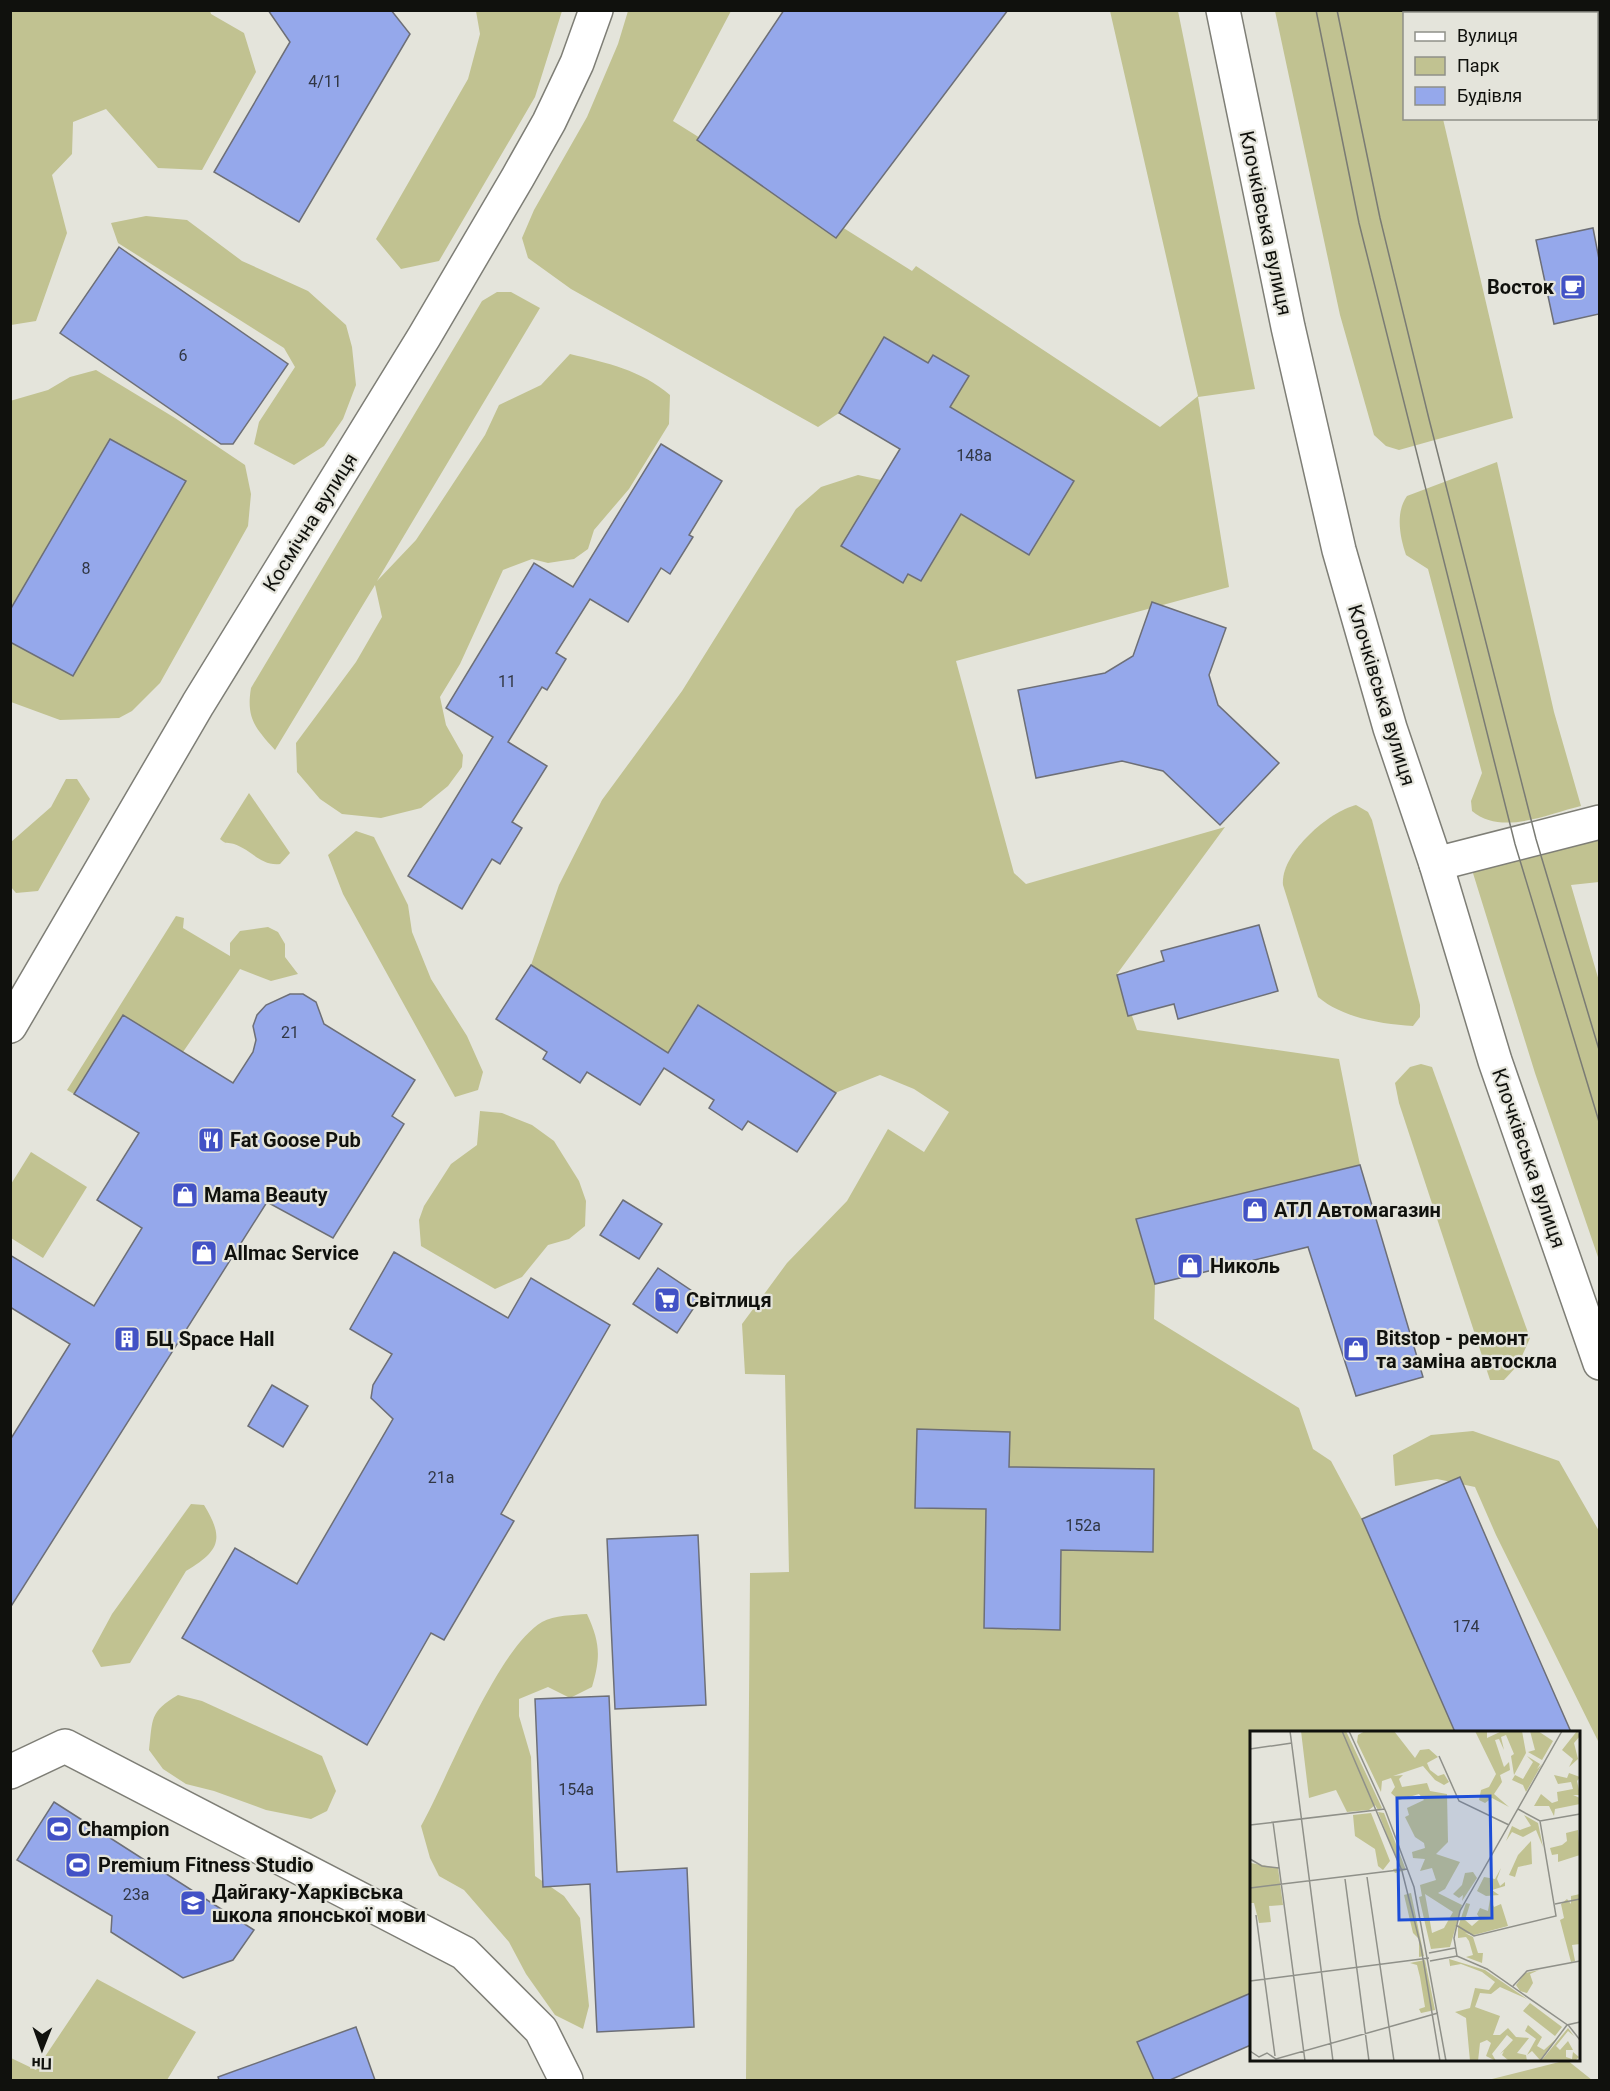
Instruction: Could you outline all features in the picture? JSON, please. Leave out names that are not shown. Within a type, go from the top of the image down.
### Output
[{"type":"street","name":"Космічна вулиця","points":[[10,1026],[198,704],[424,337],[523,168],[549,122],[577,63],[596,10]]},
{"type":"street","name":"Клочківська вулиця","points":[[1223,10],[1288,327],[1339,550],[1390,728],[1436,864],[1495,1061],[1599,1363]]},
{"type":"street","points":[[1436,864],[1599,822]]},
{"type":"street","points":[[10,1772],[65,1746],[464,1953],[541,2030],[566,2080]]},
{"type":"green space","points":[[11,10],[210,11],[211,14],[244,33],[256,72],[202,170],[158,168],[106,109],[73,122],[72,154],[52,175],[67,233],[36,321],[11,325]]},
{"type":"green space","points":[[476,11],[562,11],[535,97],[439,261],[401,269],[376,239],[468,79],[480,34]]},
{"type":"green space","points":[[628,11],[731,11],[673,121],[912,271],[916,266],[1160,427],[1198,396],[1110,11],[1178,11],[1255,389],[1198,397],[1229,587],[956,661],[1014,873],[1026,884],[1225,827],[1117,974],[1137,1030],[1339,1059],[1360,1165],[1137,1222],[1155,1284],[1154,1319],[1299,1408],[1313,1449],[1331,1461],[1362,1519],[1455,1731],[1250,1731],[1250,1993],[1143,2040],[1142,2054],[1154,2080],[746,2080],[750,1573],[789,1572],[785,1375],[745,1374],[742,1324],[787,1263],[847,1201],[888,1129],[924,1152],[949,1112],[914,1089],[880,1075],[835,1093],[698,1005],[668,1053],[531,965],[559,885],[602,800],[682,691],[796,509],[821,487],[858,475],[881,480],[922,448],[839,413],[818,427],[571,289],[528,258],[522,238],[534,210],[587,117],[618,44]]},
{"type":"green space","points":[[1275,11],[1420,11],[1403,12],[1403,120],[1443,120],[1513,418],[1399,450],[1386,446],[1374,435],[1340,315]]},
{"type":"green space","points":[[146,216],[187,220],[242,261],[308,291],[346,325],[352,347],[356,385],[343,419],[324,446],[294,465],[254,444],[259,422],[295,367],[284,348],[118,243],[111,223]]},
{"type":"green space","points":[[497,292],[511,292],[540,308],[377,581],[416,540],[485,435],[499,405],[541,385],[570,354],[623,368],[659,386],[670,395],[669,424],[629,489],[594,530],[588,549],[574,559],[548,563],[532,559],[503,570],[460,664],[440,697],[446,725],[463,755],[462,767],[448,786],[421,808],[381,818],[342,814],[320,799],[297,772],[296,743],[356,662],[382,617],[375,585],[275,750],[257,729],[251,715],[251,688],[482,301]]},
{"type":"green space","points":[[96,370],[175,418],[245,465],[251,494],[248,526],[160,683],[132,711],[119,718],[60,720],[11,702],[10,401],[48,390],[70,377]]},
{"type":"green space","points":[[1497,462],[1554,712],[1581,806],[1511,823],[1484,818],[1472,811],[1471,801],[1482,773],[1428,569],[1406,555],[1400,525],[1401,510],[1407,496]]},
{"type":"green space","points":[[66,779],[77,779],[90,799],[38,891],[16,893],[11,887],[11,842],[51,807]]},
{"type":"green space","points":[[249,793],[290,853],[280,864],[267,863],[240,847],[225,843],[220,839]]},
{"type":"green space","points":[[1356,805],[1368,812],[1372,820],[1420,1005],[1420,1017],[1413,1026],[1363,1019],[1339,1010],[1318,997],[1283,885],[1284,873],[1297,848],[1332,816]]},
{"type":"green space","points":[[1599,822],[1599,882],[1571,885],[1599,981],[1599,1260],[1535,1073],[1468,857]]},
{"type":"green space","points":[[356,831],[374,837],[408,905],[412,932],[431,979],[467,1036],[483,1072],[478,1090],[455,1097],[343,894],[328,855]]},
{"type":"green space","points":[[176,916],[184,918],[183,928],[230,956],[230,943],[240,931],[268,927],[278,932],[285,944],[285,957],[298,974],[271,981],[240,969],[183,1052],[123,1015],[74,1094],[67,1090]]},
{"type":"green space","points":[[1421,1064],[1432,1067],[1530,1338],[1518,1365],[1504,1380],[1490,1380],[1399,1103],[1395,1083],[1410,1067]]},
{"type":"green space","points":[[480,1111],[502,1113],[532,1125],[554,1141],[579,1181],[586,1201],[585,1226],[569,1239],[548,1245],[522,1277],[495,1289],[421,1246],[419,1220],[424,1206],[451,1164],[477,1145]]},
{"type":"green space","points":[[31,1152],[87,1187],[43,1258],[11,1238],[11,1184]]},
{"type":"green space","points":[[1473,1431],[1559,1461],[1599,1531],[1599,1743],[1496,1535],[1475,1487],[1437,1479],[1395,1486],[1393,1455],[1431,1435]]},
{"type":"green space","points":[[191,1504],[204,1505],[215,1526],[216,1543],[206,1556],[186,1571],[130,1663],[101,1667],[92,1651],[112,1614]]},
{"type":"green space","points":[[587,1614],[595,1633],[598,1650],[592,1687],[570,1698],[548,1687],[519,1699],[519,1716],[531,1757],[535,1876],[564,1896],[580,1918],[589,2006],[583,2029],[555,2015],[526,1974],[509,1942],[464,1890],[439,1876],[430,1858],[421,1826],[491,1686],[525,1637],[542,1622],[552,1618]]},
{"type":"green space","points":[[178,1695],[202,1701],[322,1756],[336,1791],[327,1811],[311,1819],[266,1810],[214,1791],[186,1784],[163,1769],[149,1750],[152,1723],[162,1706]]},
{"type":"green space","points":[[97,1979],[196,2032],[167,2080],[11,2080],[11,2058],[36,2070]]},
{"type":"green space","points":[[1568,2061],[1592,2080],[1488,2080]]},
{"type":"building","points":[[268,10],[391,10],[410,34],[299,222],[214,172],[290,42]]},
{"type":"building","points":[[784,10],[1008,10],[836,238],[697,140]]},
{"type":"building","name":"Восток","points":[[1593,228],[1599,259],[1599,314],[1554,324],[1536,240]]},
{"type":"building","points":[[119,247],[288,364],[233,444],[221,444],[60,333]]},
{"type":"building","points":[[884,337],[928,363],[933,355],[969,376],[950,407],[1074,481],[1029,555],[961,514],[921,581],[908,574],[903,583],[841,546],[900,449],[839,413]]},
{"type":"building","points":[[110,439],[186,481],[73,676],[10,642],[10,610]]},
{"type":"building","points":[[661,444],[722,481],[689,535],[693,537],[670,574],[661,568],[628,622],[590,599],[556,653],[566,659],[547,690],[542,687],[508,742],[547,766],[512,822],[522,828],[500,864],[492,859],[462,909],[408,876],[493,737],[446,708],[534,563],[573,587]]},
{"type":"building","points":[[1152,602],[1226,628],[1209,675],[1218,705],[1279,763],[1220,825],[1163,771],[1122,761],[1036,778],[1018,690],[1105,673],[1133,656]]},
{"type":"building","points":[[1259,925],[1278,991],[1178,1019],[1174,1004],[1128,1016],[1117,975],[1164,961],[1161,951]]},
{"type":"building","points":[[531,965],[668,1053],[698,1005],[836,1093],[797,1152],[748,1121],[742,1130],[709,1108],[714,1100],[664,1068],[640,1105],[587,1072],[580,1083],[543,1059],[547,1052],[496,1019]]},
{"type":"building","name":"БЦ Space Hall","points":[[290,994],[303,994],[316,1002],[324,1024],[415,1080],[392,1116],[404,1124],[333,1238],[267,1202],[10,1608],[10,1440],[70,1344],[10,1307],[10,1255],[94,1306],[142,1228],[97,1200],[139,1133],[74,1094],[123,1015],[233,1083],[253,1052],[256,1040],[253,1026],[257,1015],[266,1005]]},
{"type":"building","name":"Николь","points":[[1360,1165],[1423,1377],[1356,1396],[1308,1247],[1155,1284],[1136,1219]]},
{"type":"building","points":[[623,1200],[662,1224],[639,1259],[600,1235]]},
{"type":"building","points":[[394,1252],[508,1318],[531,1278],[610,1325],[501,1514],[514,1521],[444,1640],[431,1633],[367,1745],[182,1638],[235,1548],[297,1584],[393,1419],[371,1398],[373,1385],[392,1354],[350,1329]]},
{"type":"building","name":"Світлиця","points":[[658,1268],[701,1297],[677,1333],[633,1304]]},
{"type":"building","points":[[272,1385],[308,1406],[283,1447],[248,1426]]},
{"type":"building","points":[[917,1429],[1010,1432],[1009,1467],[1154,1469],[1153,1552],[1061,1550],[1060,1630],[984,1628],[986,1509],[915,1508]]},
{"type":"building","points":[[1460,1477],[1571,1731],[1455,1731],[1362,1519]]},
{"type":"building","points":[[698,1535],[706,1705],[615,1709],[607,1539]]},
{"type":"building","points":[[609,1696],[617,1872],[687,1868],[694,2027],[597,2032],[590,1884],[543,1887],[535,1699]]},
{"type":"building","points":[[54,1802],[254,1930],[233,1960],[183,1978],[111,1932],[112,1916],[17,1860]]},
{"type":"building","points":[[1250,1993],[1250,2045],[1170,2080],[1154,2080],[1137,2042]]},
{"type":"building","points":[[356,2027],[375,2080],[219,2080],[218,2077]]},
{"type":"tram line","points":[[1316,10],[1359,223],[1515,844],[1600,1125]]},
{"type":"tram line","points":[[1337,10],[1380,218],[1429,419],[1536,839],[1600,1053]]},
{"type":"place","name":"Восток","points":[[1573,287]]},
{"type":"place","name":"Fat Goose Pub","points":[[211,1140]]},
{"type":"place","name":"Mama Beauty","points":[[185,1195]]},
{"type":"place","name":"АТЛ Автомагазин","points":[[1255,1210]]},
{"type":"place","name":"Allmac Service","points":[[204,1253]]},
{"type":"place","name":"Николь","points":[[1190,1266]]},
{"type":"place","name":"Світлиця","points":[[667,1300]]},
{"type":"place","name":"БЦ Space Hall","points":[[127,1339]]},
{"type":"place","name":"Bitstop - ремонт та заміна автоскла","points":[[1356,1349]]},
{"type":"place","name":"Champion","points":[[59,1829]]},
{"type":"place","name":"Premium Fitness Studio","points":[[78,1865]]},
{"type":"place","name":"Дайгаку-Харківська школа японської мови","points":[[193,1903]]}]
